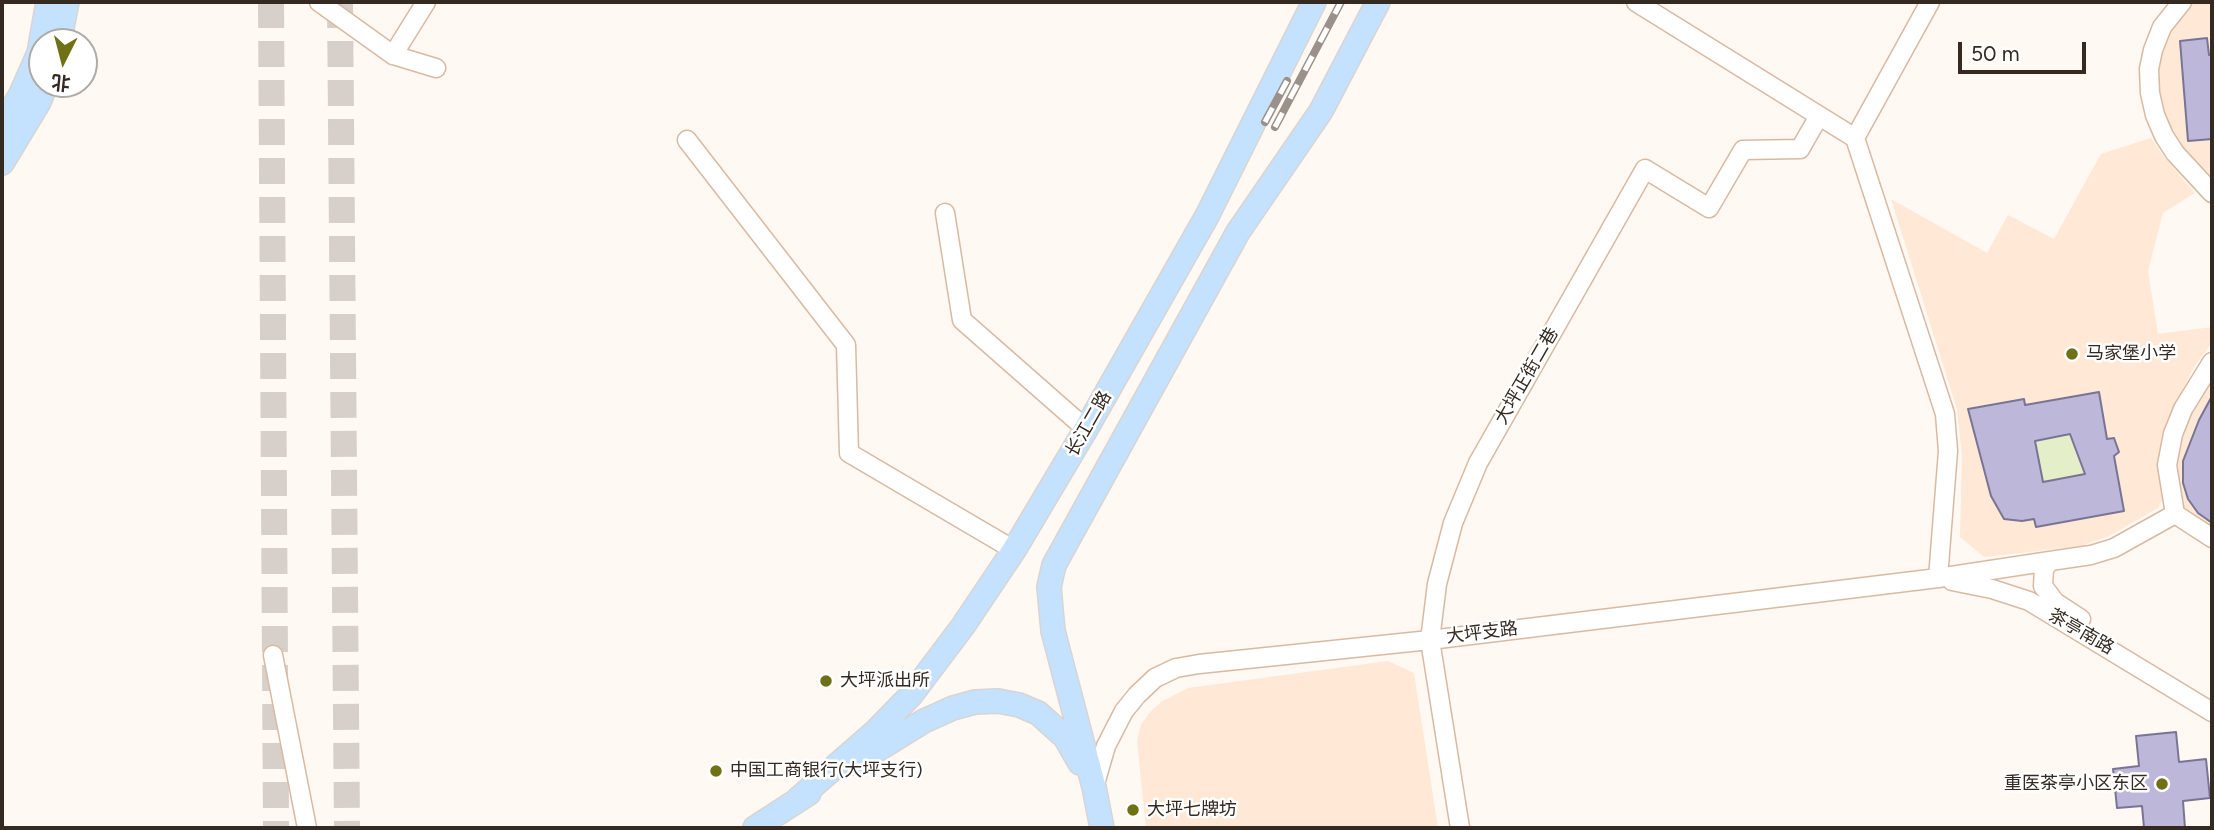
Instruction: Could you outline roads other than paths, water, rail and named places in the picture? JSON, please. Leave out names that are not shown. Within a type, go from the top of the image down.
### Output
[{"type":"main road","points":[[2,126],[20,96],[39,53],[48,2]]},
{"type":"main road","points":[[62,28],[67,2]]},
{"type":"main road","name":"长江二路","points":[[797,800],[876,731],[911,695],[963,626],[1014,550],[1207,216],[1314,2]]},
{"type":"main road","name":"长江二路","points":[[1102,828],[1094,787],[1053,631],[1049,587],[1054,565],[1238,232],[1321,111],[1378,2]]},
{"type":"main road","points":[[2,163],[41,98]]},
{"type":"main road","name":"长江二路","points":[[755,828],[924,721],[975,702],[998,701],[1019,705],[1052,723],[1065,737],[1094,787]]},
{"type":"street","points":[[318,2],[393,55],[436,68]]},
{"type":"street","points":[[393,55],[426,2]]},
{"type":"street","points":[[1636,2],[1854,138],[1945,414],[1948,451],[1938,578]]},
{"type":"street","points":[[1854,138],[1930,2]]},
{"type":"street","points":[[2182,2],[2162,27],[2153,50],[2149,69],[2150,93],[2155,116],[2164,136],[2175,153],[2212,193]]},
{"type":"street","name":"大坪正街二巷","points":[[1460,828],[1430,640],[1437,584],[1453,523],[1478,463],[1645,169],[1709,208],[1743,150],[1800,149],[1819,116]]},
{"type":"street","points":[[687,140],[846,345],[849,453],[1014,550]]},
{"type":"street","points":[[945,213],[962,320],[1086,429]]},
{"type":"street","points":[[2212,362],[2183,409],[2173,434],[2168,465],[2175,514],[2212,538]]},
{"type":"street","name":"大坪支路","points":[[1094,787],[1106,746],[1124,711],[1155,678],[1176,668],[1938,578],[2091,555],[2114,548],[2175,514]]},
{"type":"street","points":[[2050,561],[2042,578],[2048,595],[2055,603],[2114,639],[2144,669]]},
{"type":"street","name":"茶亭南路","points":[[1938,578],[1992,589],[2029,601],[2212,712]]},
{"type":"street","points":[[273,655],[307,828]]},
{"type":"tunnel","points":[[271,2],[276,828]]},
{"type":"tunnel","points":[[340,2],[347,828]]},
{"type":"railway","points":[[1275,127],[1341,2]]},
{"type":"railway","points":[[1265,122],[1287,81]]},
{"type":"place","name":"马家堡小学","points":[[2072,354]]},
{"type":"place","name":"大坪派出所","points":[[826,681]]},
{"type":"place","name":"中国工商银行(大坪支行)","points":[[716,771]]},
{"type":"place","name":"重医茶亭小区东区","points":[[2162,784]]},
{"type":"place","name":"大坪七牌坊","points":[[1133,810]]}]
